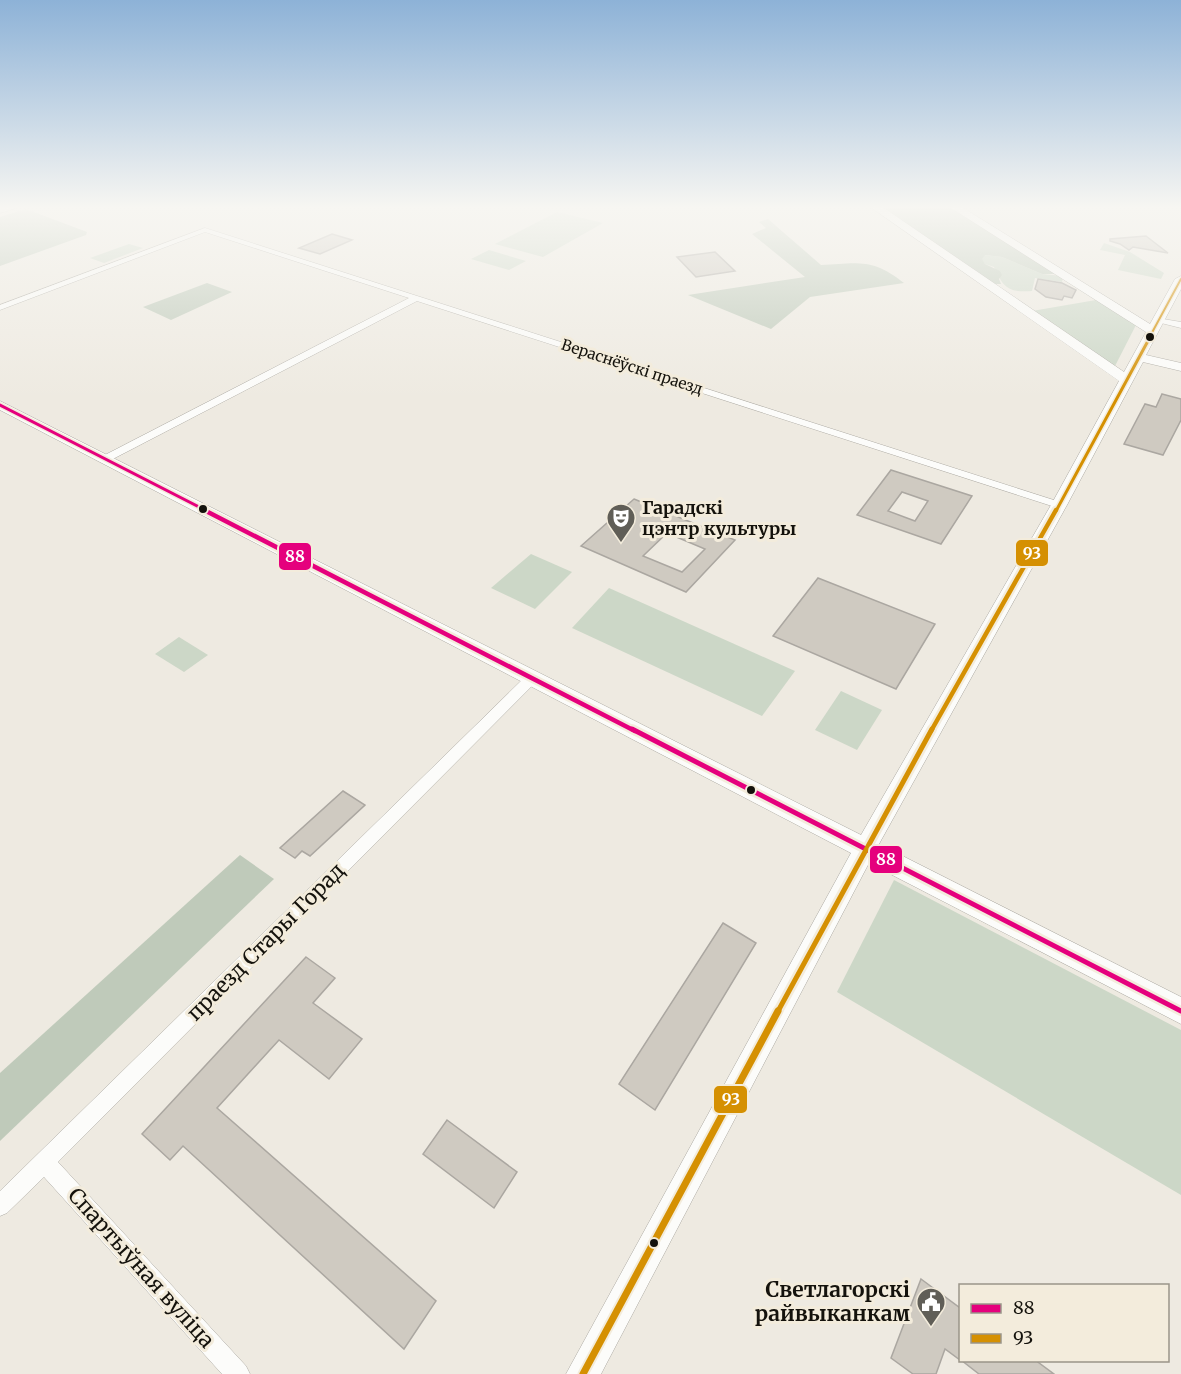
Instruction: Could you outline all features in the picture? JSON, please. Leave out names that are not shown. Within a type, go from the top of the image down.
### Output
[{"type":"street","name":"Вераснёўскі праезд","points":[[0,308],[100,270]]},
{"type":"street","name":"Вераснёўскі праезд","points":[[329,270],[1059,505]]},
{"type":"street","points":[[967,270],[1127,380]]},
{"type":"street","points":[[1066,270],[1165,326]]},
{"type":"street","points":[[583,1374],[865,849],[1140,357],[1165,326],[1181,279]]},
{"type":"street","points":[[105,459],[416,298]]},
{"type":"street","points":[[1140,357],[1181,367]]},
{"type":"street","points":[[0,405],[1181,1011]]},
{"type":"street","name":"праезд Стары Горад","points":[[0,1206],[532,678]]},
{"type":"street","name":"Спартыўная вуліца","points":[[44,1162],[238,1374]]},
{"type":"green space","points":[[797,270],[885,270],[904,283],[810,297],[771,329],[688,295],[805,277]]},
{"type":"green space","points":[[972,270],[1000,271],[1001,284],[992,284]]},
{"type":"green space","points":[[996,270],[1033,270],[1042,274],[1063,276],[1062,282],[1035,278],[1032,291],[1012,290],[1000,279]]},
{"type":"green space","points":[[1033,270],[1050,270],[1056,274],[1042,274]]},
{"type":"green space","points":[[1119,270],[1159,270],[1164,273],[1161,279]]},
{"type":"green space","points":[[207,283],[232,292],[171,320],[143,307]]},
{"type":"green space","points":[[1096,300],[1136,325],[1115,366],[1032,311]]},
{"type":"green space","points":[[531,554],[572,572],[535,609],[491,588]]},
{"type":"green space","points":[[609,588],[795,671],[762,716],[572,628]]},
{"type":"green space","points":[[179,637],[208,655],[184,672],[155,654]]},
{"type":"green space","points":[[841,691],[882,710],[857,750],[815,730]]},
{"type":"green space","points":[[240,855],[274,879],[0,1141],[0,1073]]},
{"type":"green space","points":[[894,880],[1181,1030],[1181,1195],[837,992]]},
{"type":"building","points":[[689,270],[735,271],[696,277]]},
{"type":"building","points":[[1038,279],[1062,283],[1076,290],[1072,298],[1064,296],[1062,300],[1046,297],[1035,289]]},
{"type":"building","points":[[1162,394],[1181,399],[1181,420],[1163,455],[1124,444],[1145,404],[1156,407]]},
{"type":"building","points":[[891,470],[972,496],[941,544],[857,515]],"holes":[[[902,492],[928,501],[915,521],[888,511]]]},
{"type":"building","name":"Гарадскі цэнтр культуры","points":[[634,499],[735,540],[686,592],[581,546]],"holes":[[[667,533],[705,549],[682,572],[643,556]]]},
{"type":"building","points":[[818,578],[935,624],[896,689],[773,636]]},
{"type":"building","points":[[343,791],[365,805],[310,856],[302,851],[295,858],[280,848]]},
{"type":"building","points":[[723,923],[756,943],[655,1110],[619,1084]]},
{"type":"building","points":[[306,957],[335,978],[313,1003],[362,1039],[329,1079],[279,1040],[217,1108],[436,1301],[404,1349],[183,1146],[170,1160],[142,1134]]},
{"type":"building","points":[[447,1120],[517,1172],[494,1208],[423,1154]]},
{"type":"building","name":"Светлагорскі райвыканкам","points":[[921,1279],[959,1307],[959,1359],[945,1349],[936,1374],[913,1374],[891,1358]]},
{"type":"building","points":[[964,1362],[1038,1362],[1054,1374],[979,1374]]},
{"type":"transit line","name":"93","points":[[583,1374],[887,808],[1059,505],[1181,279]]},
{"type":"transit line","name":"88","points":[[0,405],[1181,1011]]},
{"type":"place","name":"Гарадскі цэнтр культуры","points":[[621,544]]},
{"type":"place","name":"Светлагорскі райвыканкам","points":[[931,1328]]}]
